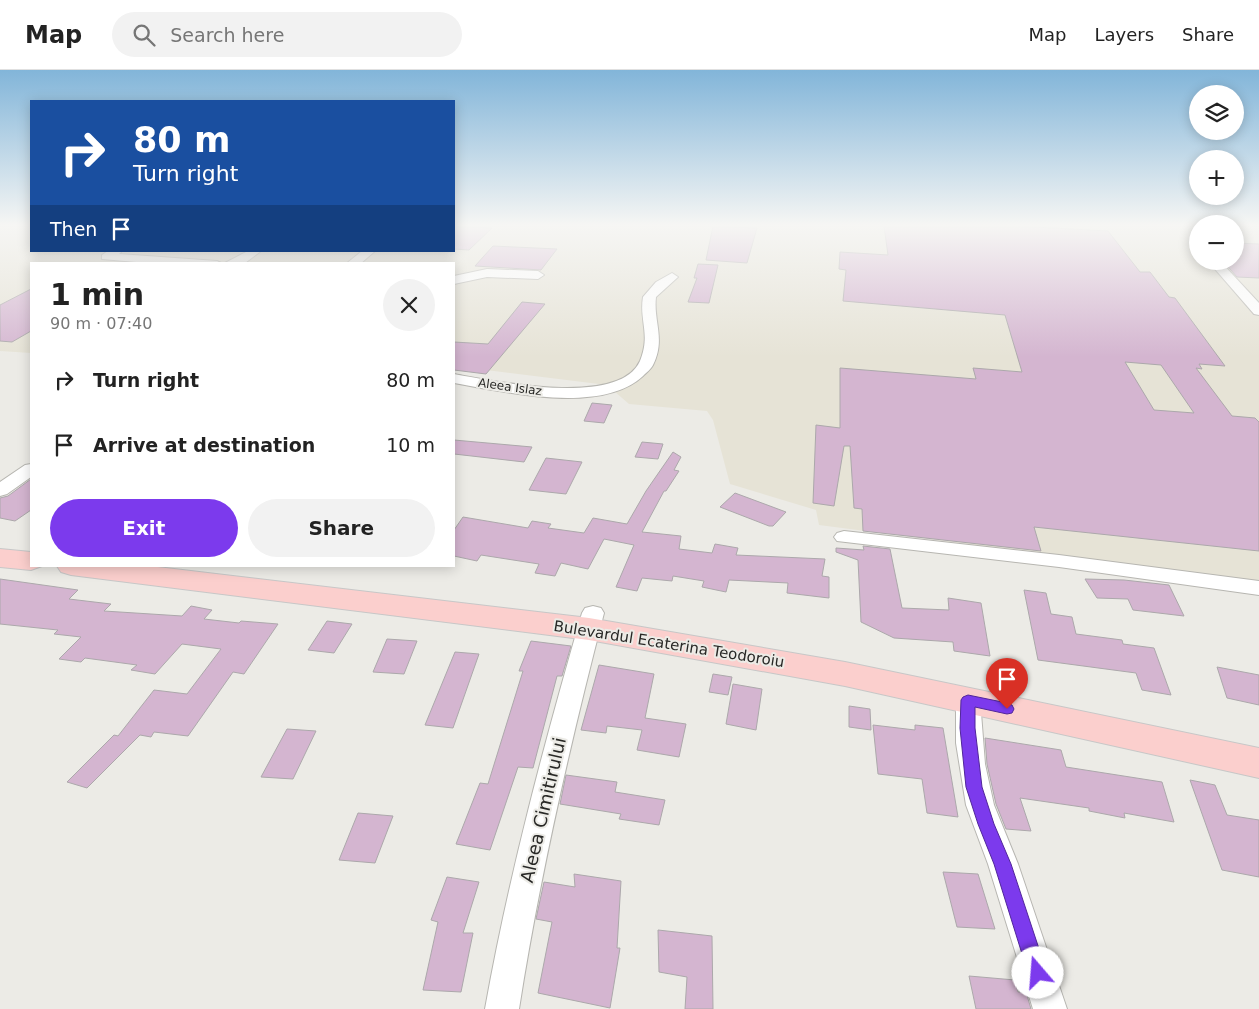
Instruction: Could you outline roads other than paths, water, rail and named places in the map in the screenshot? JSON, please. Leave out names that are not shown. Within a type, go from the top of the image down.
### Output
[{"type":"main road","points":[[0,542],[30,546]]},
{"type":"main road","points":[[0,558],[30,561]]},
{"type":"main road","name":"Bulevardul Ecaterina Teodoroiu","points":[[80,567],[591,621]]},
{"type":"main road","name":"Bulevardul Ecaterina Teodoroiu","points":[[207,567],[591,621],[845,665],[1259,745]]},
{"type":"main road","name":"Bulevardul Ecaterina Teodoroiu","points":[[845,665],[968,700],[1259,763]]},
{"type":"street","points":[[1222,270],[1259,311]]},
{"type":"street","points":[[455,280],[487,273],[538,275]]},
{"type":"street","name":"Aleea Islaz","points":[[455,379],[532,392],[596,392],[624,385],[633,379],[651,352],[653,338],[652,319],[648,307],[649,297],[658,285],[672,277]]},
{"type":"street","points":[[0,490],[30,470]]},
{"type":"street","points":[[844,537],[1059,561],[1259,588]]},
{"type":"street","name":"Aleea Cimitirului","points":[[502,1009],[518,917],[562,724],[591,621]]},
{"type":"street","points":[[968,700],[967,728],[974,787],[991,841],[1002,864],[1050,1009]]}]
